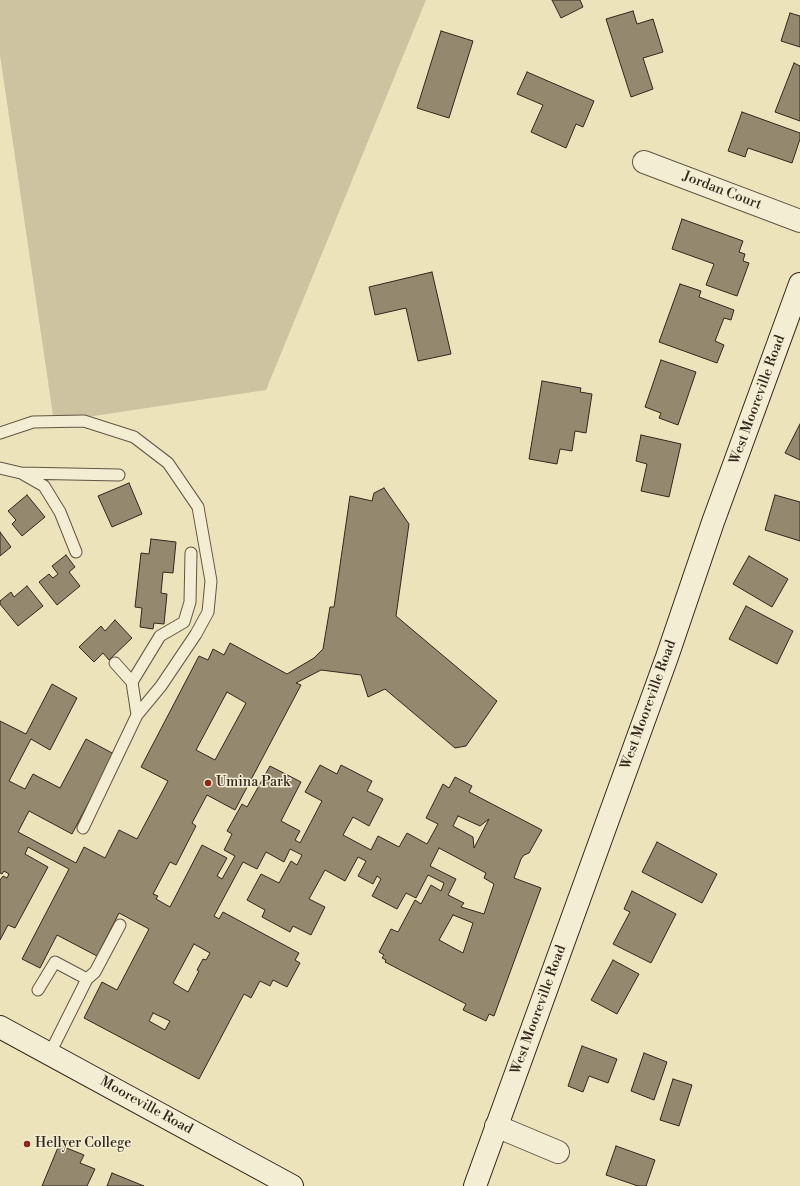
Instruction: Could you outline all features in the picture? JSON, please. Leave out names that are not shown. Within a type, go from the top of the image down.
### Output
[{"type":"main road","name":"Jordan Court","points":[[644,162],[800,221]]},
{"type":"main road","name":"West Mooreville Road","points":[[475,1186],[664,665],[713,522],[800,284]]},
{"type":"main road","name":"Mooreville Road","points":[[0,1027],[292,1186]]},
{"type":"main road","points":[[496,1126],[558,1152]]},
{"type":"lane","points":[[0,433],[33,422],[84,421],[134,437],[168,463],[198,507],[211,581],[208,612],[196,634],[161,686],[137,715],[83,828]]},
{"type":"lane","points":[[0,468],[21,473],[119,475]]},
{"type":"lane","points":[[21,473],[44,486],[60,512],[76,552]]},
{"type":"lane","points":[[132,682],[160,636],[184,622],[190,602],[191,553]]},
{"type":"lane","points":[[115,663],[132,682],[137,715]]},
{"type":"lane","points":[[50,1053],[87,979],[96,972],[120,925]]},
{"type":"lane","points":[[38,990],[55,962],[87,979]]},
{"type":"shaded area","points":[[0,0],[426,0],[266,390],[54,422],[0,55]]},
{"type":"building","points":[[552,0],[580,0],[583,7],[561,18]]},
{"type":"building","points":[[633,11],[637,24],[653,19],[663,52],[643,58],[653,89],[631,97],[606,19]]},
{"type":"building","points":[[790,13],[800,16],[800,47],[781,41]]},
{"type":"building","points":[[441,31],[473,41],[449,118],[417,108]]},
{"type":"building","points":[[794,63],[800,66],[800,121],[775,112]]},
{"type":"building","points":[[527,72],[594,101],[583,127],[576,124],[566,148],[531,132],[543,105],[517,94]]},
{"type":"building","points":[[742,112],[800,133],[800,139],[792,163],[748,148],[745,157],[728,151]]},
{"type":"building","points":[[682,219],[743,241],[739,252],[745,254],[743,261],[749,263],[737,296],[706,285],[714,264],[672,249]]},
{"type":"building","points":[[432,272],[451,354],[418,361],[406,308],[375,315],[369,287]]},
{"type":"building","points":[[680,284],[701,291],[699,297],[734,310],[731,320],[724,318],[715,341],[724,345],[717,363],[659,342]]},
{"type":"building","points":[[661,360],[696,372],[678,425],[659,418],[661,413],[645,407]]},
{"type":"building","points":[[542,381],[581,388],[580,392],[592,394],[586,433],[575,431],[572,451],[560,449],[557,464],[529,459]]},
{"type":"building","points":[[800,424],[800,460],[785,453]]},
{"type":"building","points":[[641,435],[681,444],[669,497],[641,491],[647,464],[636,461]]},
{"type":"building","points":[[129,483],[142,514],[112,527],[98,496]]},
{"type":"building","name":"Umina Park","points":[[384,488],[409,524],[396,616],[497,701],[466,746],[455,748],[385,689],[368,697],[361,675],[321,670],[296,683],[301,685],[235,810],[207,795],[192,823],[196,826],[176,865],[170,862],[153,894],[158,896],[156,899],[170,907],[202,845],[227,858],[217,876],[222,879],[235,856],[224,850],[232,834],[227,831],[242,804],[247,807],[270,766],[301,782],[281,821],[300,831],[295,840],[300,843],[322,801],[305,792],[320,765],[337,774],[341,765],[372,781],[367,791],[383,799],[369,826],[353,817],[343,835],[371,850],[378,836],[399,847],[407,833],[427,844],[438,824],[426,818],[443,784],[449,788],[455,777],[472,786],[469,792],[542,830],[529,853],[524,855],[521,859],[514,878],[541,888],[494,1016],[489,1014],[486,1021],[463,1010],[466,1004],[385,962],[386,960],[382,958],[384,955],[379,952],[391,929],[398,932],[415,900],[421,904],[431,885],[441,891],[444,883],[428,875],[416,898],[406,893],[397,909],[372,896],[381,879],[377,876],[373,884],[358,876],[366,861],[358,857],[345,881],[325,870],[309,899],[325,907],[311,935],[293,926],[290,932],[262,917],[265,910],[247,900],[261,874],[279,883],[291,861],[297,865],[302,855],[290,849],[284,862],[266,852],[257,869],[243,862],[214,916],[219,919],[223,912],[299,953],[295,960],[300,963],[287,987],[273,980],[270,986],[260,981],[251,998],[244,994],[199,1079],[84,1018],[102,982],[117,990],[149,929],[119,913],[97,956],[57,935],[40,968],[22,959],[69,869],[28,847],[25,854],[48,867],[15,928],[8,925],[0,940],[0,880],[3,876],[7,878],[9,874],[4,871],[2,874],[0,873],[0,721],[26,734],[52,684],[77,698],[50,750],[31,739],[9,781],[25,789],[33,774],[60,788],[86,739],[114,754],[72,834],[29,811],[18,832],[76,863],[84,847],[105,858],[119,830],[137,839],[168,781],[141,767],[199,656],[208,660],[213,649],[224,655],[230,643],[287,674],[314,658],[323,649],[330,607],[334,607],[350,496],[372,501],[374,493]],"holes":[[[227,692],[246,703],[215,760],[196,750]],[[458,816],[480,826],[489,819],[474,848],[473,837],[453,826]],[[439,848],[486,873],[484,878],[494,884],[484,914],[461,907],[464,903],[448,895],[456,879],[430,866]],[[453,915],[473,923],[463,953],[439,940]],[[194,944],[210,953],[206,960],[203,959],[197,970],[199,971],[188,992],[173,983]],[[153,1013],[170,1021],[165,1030],[149,1021]]]},
{"type":"building","points":[[27,495],[45,517],[22,536],[12,524],[16,520],[8,511]]},
{"type":"building","points":[[775,495],[800,502],[800,541],[765,530]]},
{"type":"building","points":[[0,532],[11,547],[0,556]]},
{"type":"building","points":[[151,539],[176,542],[173,573],[163,572],[161,593],[167,594],[164,624],[154,623],[153,629],[140,627],[142,608],[135,607],[141,553],[149,554]]},
{"type":"building","points":[[66,555],[75,567],[69,572],[80,586],[57,605],[39,582],[49,574],[53,578],[58,574],[52,566]]},
{"type":"building","points":[[749,556],[788,579],[772,607],[733,584]]},
{"type":"building","points":[[27,586],[43,606],[18,626],[0,604],[0,601],[11,592],[14,597]]},
{"type":"building","points":[[746,606],[793,631],[777,664],[729,639]]},
{"type":"building","points":[[115,620],[132,638],[109,660],[103,653],[94,662],[79,647],[101,626],[105,631]]},
{"type":"building","points":[[657,842],[717,874],[702,903],[642,872]]},
{"type":"building","points":[[632,891],[676,914],[651,963],[613,944],[630,912],[624,909]]},
{"type":"building","points":[[613,960],[639,974],[617,1014],[591,1000]]},
{"type":"building","points":[[582,1046],[617,1059],[608,1083],[589,1076],[583,1092],[568,1086]]},
{"type":"building","points":[[644,1053],[667,1062],[654,1100],[631,1091]]},
{"type":"building","points":[[673,1079],[692,1085],[679,1126],[660,1120]]},
{"type":"building","points":[[59,1145],[84,1155],[80,1163],[95,1169],[87,1186],[42,1186]]},
{"type":"building","points":[[616,1146],[655,1160],[646,1186],[638,1186],[606,1175]]},
{"type":"building","points":[[112,1173],[144,1186],[107,1186]]},
{"type":"place","name":"Umina Park","points":[[208,783]]},
{"type":"place","name":"Hellyer College","points":[[27,1144]]}]
